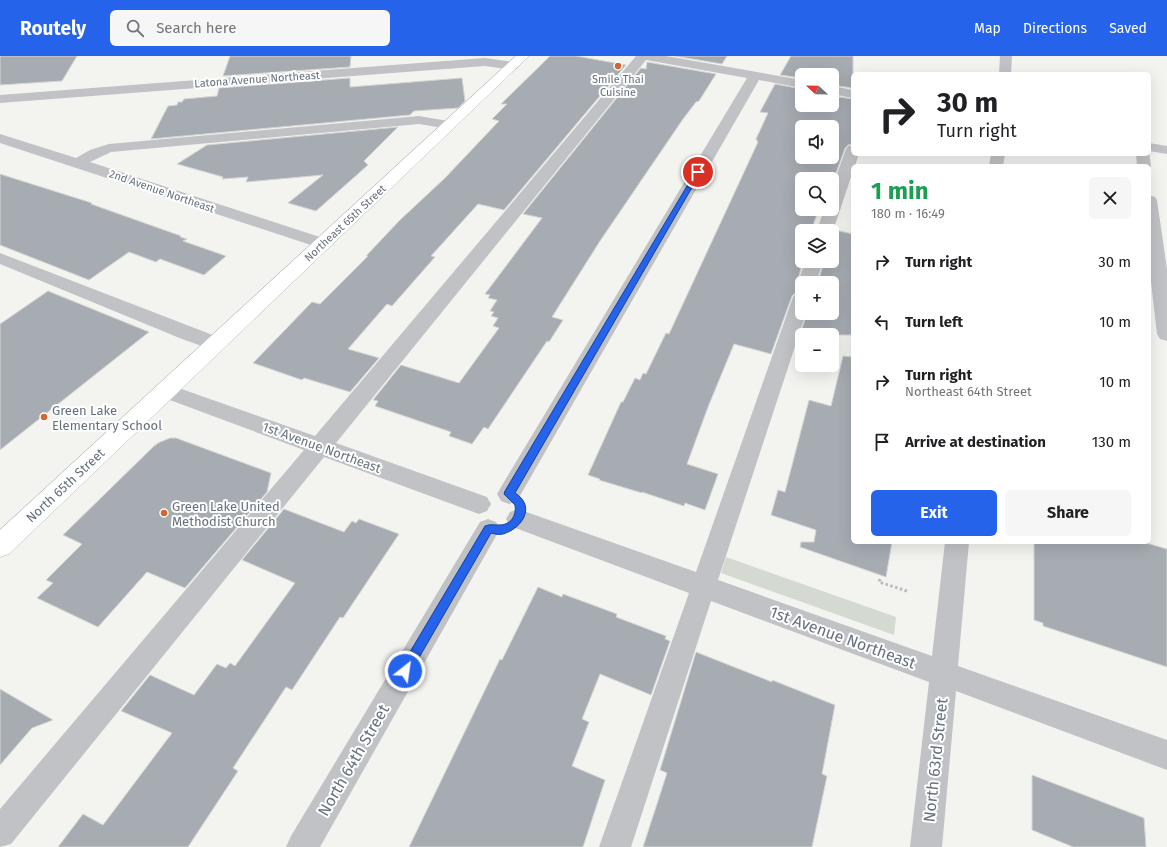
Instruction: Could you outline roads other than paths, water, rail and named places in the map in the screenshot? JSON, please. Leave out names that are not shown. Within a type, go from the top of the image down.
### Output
[{"type":"main road","name":"Northeast 65th Street","points":[[166,391],[518,61]]},
{"type":"main road","name":"North 65th Street","points":[[0,546],[166,391]]},
{"type":"street","points":[[0,833],[644,56],[795,83]]},
{"type":"street","points":[[1005,72],[1006,56]]},
{"type":"street","name":"Latona Avenue Northeast","points":[[0,99],[485,62],[518,61]]},
{"type":"street","points":[[509,494],[755,76]]},
{"type":"street","points":[[839,91],[851,94]]},
{"type":"street","points":[[78,162],[102,150],[117,148],[419,120],[449,125]]},
{"type":"street","name":"2nd Avenue Northeast","points":[[0,138],[78,162],[323,244]]},
{"type":"street","points":[[1151,147],[1167,150]]},
{"type":"street","points":[[827,224],[851,155]]},
{"type":"street","points":[[1151,215],[1167,334]]},
{"type":"street","points":[[0,258],[216,344]]},
{"type":"street","points":[[615,847],[702,586],[795,317]]},
{"type":"street","name":"1st Avenue Northeast","points":[[166,391],[320,447],[484,516]]},
{"type":"street","points":[[499,492],[509,494],[517,499],[521,511],[515,524],[501,530],[484,516],[486,497],[499,492]]},
{"type":"street","name":"North 64th Street","points":[[302,847],[484,516]]},
{"type":"street","name":"1st Avenue Northeast","points":[[518,519],[1167,756]]},
{"type":"street","name":"North 63rd Street","points":[[926,847],[957,544]]},
{"type":"place","name":"Smile Thai Cuisine","points":[[618,66]]},
{"type":"place","name":"Green Lake Elementary School","points":[[44,417]]},
{"type":"place","name":"Green Lake United Methodist Church","points":[[164,513]]}]
